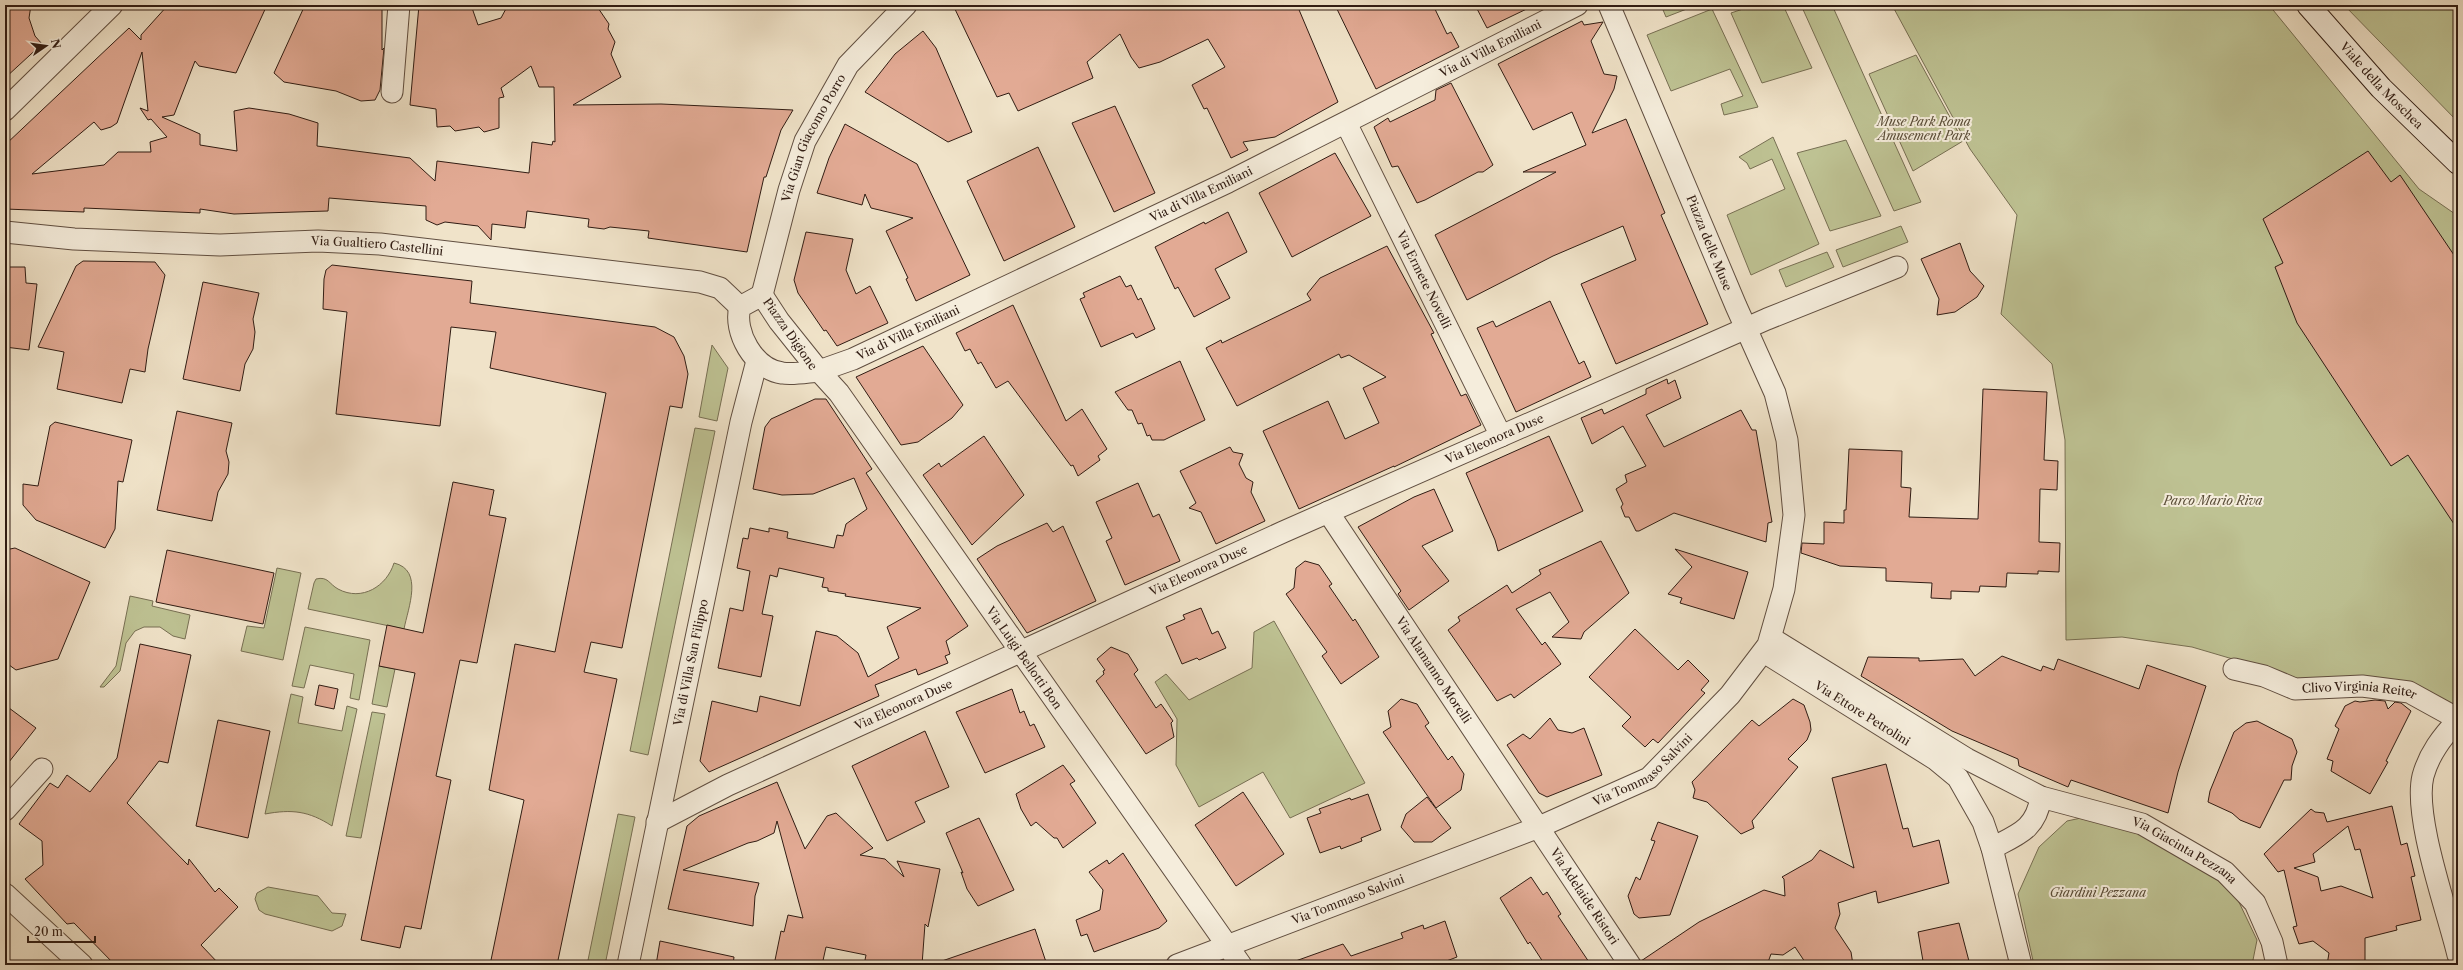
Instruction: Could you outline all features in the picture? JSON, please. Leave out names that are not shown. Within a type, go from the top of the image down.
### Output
[{"type":"street","points":[[5,110],[112,5]]},
{"type":"street","points":[[392,92],[399,5]]},
{"type":"street","name":"Via Gian Giacomo Porro","points":[[762,295],[789,190],[805,141],[848,65],[906,5]]},
{"type":"street","name":"Via di Villa Emiliani","points":[[819,372],[853,359],[1101,244],[1346,123],[1577,5]]},
{"type":"street","name":"Piazza delle Muse","points":[[1609,5],[1746,329]]},
{"type":"street","name":"Viale della Moschea","points":[[2308,5],[2381,88],[2458,163]]},
{"type":"street","name":"Via Ermete Novelli","points":[[1346,123],[1501,436]]},
{"type":"street","name":"Via Gualtiero Castellini","points":[[5,232],[74,239],[220,245],[318,241],[380,244],[700,282],[720,288],[740,307]]},
{"type":"street","points":[[1746,329],[1897,267]]},
{"type":"street","name":"Piazza Digione","points":[[740,307],[762,295],[783,326],[819,372]]},
{"type":"street","points":[[740,307],[737,317],[740,331],[757,361]]},
{"type":"street","name":"Via Eleonora Duse","points":[[657,822],[728,785],[1328,512],[1746,329]]},
{"type":"street","name":"Via Tommaso Salvini","points":[[1177,965],[1539,827],[1649,778],[1730,694],[1767,645],[1784,589],[1794,515],[1787,440],[1775,393],[1746,329]]},
{"type":"street","name":"Piazza Digione","points":[[757,361],[781,373],[819,372]]},
{"type":"street","name":"Via di Villa San Filippo","points":[[628,965],[741,422],[757,361]]},
{"type":"street","name":"Via Luigi Bellotti Bon","points":[[819,372],[839,393],[1226,946]]},
{"type":"street","name":"Via Alamanno Morelli","points":[[1328,512],[1539,827]]},
{"type":"street","name":"Via Ettore Petrolini","points":[[1767,645],[1967,759],[2041,797]]},
{"type":"street","name":"Via Ettore Petrolini","points":[[1767,645],[1935,759],[1958,778]]},
{"type":"street","name":"Clivo Virginia Reiter","points":[[2234,670],[2264,676],[2295,689],[2362,686],[2409,692],[2458,720]]},
{"type":"street","points":[[2458,720],[2439,741],[2431,755],[2422,778],[2422,803],[2429,844],[2458,955]]},
{"type":"street","points":[[1967,759],[1958,778],[1983,822],[1992,848],[2021,965]]},
{"type":"street","points":[[5,810],[42,769]]},
{"type":"street","points":[[1992,848],[2016,836],[2034,822],[2041,797]]},
{"type":"street","name":"Via Giacinta Pezzana","points":[[2041,797],[2142,824],[2225,872],[2255,903],[2267,928],[2278,965]]},
{"type":"street","name":"Via Adelaide Ristori","points":[[1539,827],[1630,965]]},
{"type":"street","points":[[10,898],[82,965]]},
{"type":"street","points":[[1226,946],[1241,965]]},
{"type":"green space","points":[[1661,5],[1697,5],[1666,17]]},
{"type":"green space","points":[[1755,5],[1783,5],[1812,68],[1762,83],[1731,13]]},
{"type":"green space","points":[[1801,5],[1832,5],[1921,202],[1894,211]]},
{"type":"green space","name":"Parco Mario Riva","points":[[1892,5],[2269,5],[2419,189],[2458,216],[2458,708],[2299,683],[2270,670],[2192,647],[2122,637],[2066,640],[2065,440],[2052,364],[2001,314],[2017,215],[1970,149]]},
{"type":"green space","points":[[2344,5],[2458,5],[2458,122]]},
{"type":"green space","points":[[1712,9],[1758,107],[1724,115],[1721,104],[1743,96],[1730,69],[1671,91],[1647,35]]},
{"type":"green space","name":"Muse Park Roma Amusement Park","points":[[1916,55],[1963,141],[1913,171],[1869,74]]},
{"type":"green space","points":[[1773,137],[1819,244],[1751,275],[1727,215],[1785,189],[1772,159],[1750,169],[1747,163],[1739,157]]},
{"type":"green space","points":[[1846,140],[1881,216],[1830,231],[1797,153]]},
{"type":"green space","points":[[1901,226],[1908,242],[1843,267],[1836,250]]},
{"type":"green space","points":[[1827,252],[1834,267],[1786,287],[1779,270]]},
{"type":"green space","points":[[712,345],[728,368],[717,421],[699,417]]},
{"type":"green space","points":[[695,428],[715,431],[648,755],[630,751]]},
{"type":"green space","points":[[394,563],[403,567],[409,573],[411,581],[411,601],[404,629],[308,609],[316,579],[320,578],[326,580],[338,589],[347,593],[364,593],[380,585],[386,579]]},
{"type":"green space","points":[[277,568],[301,573],[283,660],[241,651],[247,626],[264,628]]},
{"type":"green space","points":[[130,596],[153,601],[152,606],[190,615],[185,639],[173,636],[160,627],[144,627],[135,631],[126,643],[120,671],[104,687],[100,687],[116,666]]},
{"type":"green space","points":[[1274,621],[1365,783],[1290,818],[1263,772],[1199,807],[1176,765],[1177,719],[1155,682],[1166,674],[1189,700],[1252,668],[1254,632]]},
{"type":"green space","points":[[305,627],[370,640],[359,700],[350,698],[354,674],[310,665],[304,688],[292,686]]},
{"type":"green space","points":[[379,666],[395,669],[387,707],[372,704]]},
{"type":"green space","points":[[291,694],[303,697],[298,723],[342,731],[347,706],[357,709],[332,826],[316,817],[300,812],[275,812],[265,814]]},
{"type":"green space","points":[[372,712],[385,714],[361,838],[346,836]]},
{"type":"green space","points":[[618,814],[635,817],[605,965],[587,965]]},
{"type":"green space","name":"Giardini Pezzana","points":[[2095,815],[2160,839],[2205,869],[2237,898],[2257,940],[2252,965],[2034,965],[2018,894],[2039,847],[2067,821]]},
{"type":"green space","points":[[268,887],[318,896],[332,913],[346,914],[342,926],[332,931],[265,914],[259,910],[255,899],[257,893]]},
{"type":"building","points":[[5,5],[31,5],[29,18],[35,36],[42,44],[5,78]]},
{"type":"building","points":[[168,5],[267,5],[236,73],[199,66],[195,61],[174,115],[162,117],[200,134],[200,145],[237,151],[234,111],[249,108],[289,114],[318,123],[317,146],[410,158],[435,181],[437,161],[529,173],[532,142],[552,145],[553,141],[555,142],[554,87],[539,87],[531,66],[501,88],[504,97],[499,98],[499,128],[484,132],[479,127],[455,131],[450,126],[437,127],[436,109],[410,105],[419,5],[471,5],[478,25],[501,18],[508,5],[596,5],[609,24],[608,29],[615,42],[611,54],[621,77],[573,105],[661,104],[793,110],[781,130],[766,177],[764,177],[747,252],[648,238],[649,231],[610,227],[604,229],[588,227],[589,219],[527,211],[525,228],[492,224],[491,240],[478,226],[445,222],[437,225],[426,220],[426,206],[329,198],[328,211],[234,214],[200,209],[200,213],[84,208],[84,212],[5,209],[5,145],[129,28],[141,40],[141,35]],"holes":[[[142,52],[148,111],[140,108],[148,120],[151,119],[167,137],[150,142],[151,152],[118,152],[104,165],[32,174],[94,122],[101,130],[111,127],[117,123]]]},
{"type":"building","points":[[305,5],[382,5],[382,50],[384,48],[380,90],[375,100],[361,101],[336,91],[284,82],[274,73]]},
{"type":"building","points":[[953,5],[1297,5],[1338,102],[1275,137],[1243,142],[1248,150],[1231,158],[1207,108],[1204,109],[1192,85],[1225,67],[1208,39],[1160,62],[1139,68],[1131,57],[1120,34],[1087,62],[1093,78],[1018,111],[1009,93],[997,97]]},
{"type":"building","points":[[1335,5],[1433,5],[1447,34],[1451,32],[1459,47],[1376,89]]},
{"type":"building","points":[[1475,5],[1535,5],[1487,28]]},
{"type":"building","points":[[1582,21],[1584,25],[1603,22],[1591,41],[1604,74],[1617,76],[1614,89],[1592,133],[1626,119],[1665,213],[1661,215],[1708,324],[1616,364],[1581,284],[1636,260],[1623,226],[1553,256],[1467,300],[1435,235],[1556,172],[1523,172],[1586,145],[1572,112],[1533,130],[1498,64]]},
{"type":"building","points":[[923,31],[936,48],[972,132],[948,142],[865,92],[895,54]]},
{"type":"building","points":[[1451,83],[1493,165],[1483,172],[1478,172],[1417,203],[1398,166],[1392,167],[1374,127],[1388,118],[1390,122],[1435,100],[1436,90]]},
{"type":"building","points":[[1115,106],[1155,193],[1114,212],[1072,123]]},
{"type":"building","points":[[845,124],[917,164],[970,275],[916,301],[906,279],[908,278],[886,231],[913,218],[871,208],[865,194],[862,205],[817,193],[829,158]]},
{"type":"building","points":[[1038,147],[1075,227],[1004,261],[967,181]]},
{"type":"building","points":[[2368,151],[2391,182],[2400,175],[2458,261],[2458,530],[2408,455],[2391,466],[2297,323],[2275,267],[2283,263],[2263,219]]},
{"type":"building","points":[[1335,153],[1371,216],[1292,257],[1259,193]]},
{"type":"building","points":[[1228,212],[1247,252],[1215,269],[1230,298],[1194,317],[1178,287],[1175,289],[1155,247],[1204,222],[1205,224]]},
{"type":"building","points":[[806,232],[853,239],[846,270],[856,294],[870,286],[888,323],[837,346],[826,330],[824,331],[798,293],[794,280]]},
{"type":"building","points":[[1960,243],[1970,271],[1984,286],[1977,297],[1955,312],[1937,315],[1939,299],[1921,259]]},
{"type":"building","points":[[1387,246],[1434,333],[1431,334],[1461,396],[1466,394],[1481,425],[1394,467],[1299,509],[1263,431],[1328,401],[1345,439],[1379,423],[1363,388],[1386,377],[1349,355],[1341,358],[1339,354],[1237,406],[1206,348],[1221,340],[1222,343],[1311,300],[1307,294],[1320,278]]},
{"type":"building","points":[[83,261],[155,262],[165,275],[148,349],[145,372],[130,369],[122,403],[57,389],[64,352],[38,347],[76,266]]},
{"type":"building","points":[[332,265],[472,281],[470,303],[655,327],[674,337],[684,356],[688,374],[682,408],[670,406],[622,648],[591,642],[584,672],[617,679],[557,965],[490,965],[524,800],[489,790],[515,644],[555,652],[606,393],[490,368],[496,332],[451,327],[440,426],[336,414],[347,312],[323,309],[324,279],[326,270]]},
{"type":"building","points":[[5,267],[25,267],[26,283],[37,284],[29,350],[5,347]]},
{"type":"building","points":[[1120,276],[1126,287],[1131,285],[1138,300],[1141,298],[1155,329],[1136,338],[1133,333],[1101,347],[1080,299],[1085,297],[1083,293]]},
{"type":"building","points":[[203,282],[259,293],[253,319],[255,332],[253,349],[245,364],[240,391],[183,379]]},
{"type":"building","points":[[1550,301],[1579,364],[1584,361],[1591,377],[1516,412],[1477,328],[1493,321],[1496,327]]},
{"type":"building","points":[[1013,305],[1066,421],[1082,409],[1107,449],[1098,456],[1100,460],[1078,476],[1073,465],[1071,466],[1008,381],[996,388],[981,362],[978,364],[970,349],[965,351],[956,333]]},
{"type":"building","points":[[923,346],[963,405],[952,418],[918,442],[901,445],[856,377]]},
{"type":"building","points":[[1180,361],[1205,420],[1164,440],[1152,440],[1150,435],[1147,436],[1142,423],[1138,424],[1132,410],[1128,410],[1115,392]]},
{"type":"building","points":[[1667,379],[1668,384],[1675,380],[1681,398],[1646,415],[1664,447],[1741,410],[1752,430],[1756,430],[1772,522],[1768,523],[1766,542],[1674,513],[1639,531],[1636,531],[1629,517],[1625,517],[1621,507],[1623,504],[1616,489],[1627,482],[1625,475],[1646,466],[1623,426],[1592,444],[1581,418],[1602,409],[1604,414],[1646,394],[1646,389]]},
{"type":"building","points":[[1983,389],[2047,392],[2044,460],[2058,461],[2057,490],[2040,489],[2039,542],[2060,543],[2059,572],[2038,571],[2038,574],[2007,573],[2006,587],[1980,586],[1979,592],[1951,591],[1951,599],[1931,598],[1932,583],[1886,581],[1886,568],[1840,566],[1801,553],[1802,543],[1824,544],[1824,522],[1844,523],[1849,449],[1902,451],[1901,487],[1911,488],[1909,517],[1978,519]]},
{"type":"building","points":[[815,399],[826,399],[872,469],[866,473],[968,626],[946,641],[950,654],[945,656],[948,663],[918,675],[916,669],[875,685],[879,696],[709,772],[700,761],[712,701],[757,712],[760,696],[800,706],[816,631],[837,636],[858,653],[868,677],[899,658],[887,627],[921,608],[845,596],[846,594],[828,591],[828,588],[822,587],[824,578],[779,568],[777,577],[770,575],[762,614],[773,616],[761,677],[718,668],[730,608],[743,611],[750,571],[737,568],[743,538],[748,539],[750,528],[769,532],[769,528],[788,532],[787,538],[834,548],[837,535],[843,536],[846,524],[867,509],[854,478],[813,494],[782,495],[753,489],[765,427],[771,419]]},
{"type":"building","points":[[177,411],[232,423],[226,451],[229,462],[228,474],[218,492],[212,521],[157,510]]},
{"type":"building","points":[[55,422],[132,440],[123,482],[118,481],[115,529],[105,548],[36,520],[23,505],[23,484],[38,486],[50,426]]},
{"type":"building","points":[[984,436],[1024,495],[972,545],[923,475],[939,463],[941,467]]},
{"type":"building","points":[[1549,436],[1583,511],[1498,551],[1495,540],[1466,473]]},
{"type":"building","points":[[1230,447],[1233,452],[1243,454],[1239,464],[1246,478],[1253,482],[1251,492],[1265,521],[1216,544],[1201,512],[1189,508],[1196,503],[1180,471]]},
{"type":"building","points":[[453,482],[494,490],[489,515],[506,518],[477,663],[460,660],[436,776],[451,780],[421,929],[405,926],[400,948],[361,940],[415,673],[379,666],[387,625],[423,633]]},
{"type":"building","points":[[1138,483],[1153,517],[1159,514],[1180,561],[1125,585],[1106,541],[1112,538],[1096,502]]},
{"type":"building","points":[[1434,489],[1453,531],[1422,546],[1449,581],[1409,610],[1398,594],[1401,591],[1358,527],[1414,497]]},
{"type":"building","points":[[1047,523],[1053,532],[1063,526],[1096,601],[1027,633],[977,559],[997,546]]},
{"type":"building","points":[[1601,541],[1629,593],[1584,632],[1581,639],[1552,637],[1569,622],[1550,592],[1516,609],[1542,645],[1545,642],[1561,664],[1514,698],[1511,694],[1497,701],[1448,630],[1460,621],[1458,617],[1507,585],[1512,593],[1541,574],[1539,570]]},
{"type":"building","points":[[15,548],[90,582],[58,659],[16,670],[5,662],[5,550]]},
{"type":"building","points":[[1675,549],[1748,572],[1734,619],[1680,603],[1682,598],[1668,594],[1692,567]]},
{"type":"building","points":[[167,550],[274,573],[263,624],[156,602]]},
{"type":"building","points":[[1305,561],[1319,565],[1332,584],[1329,586],[1353,621],[1355,619],[1379,657],[1341,684],[1322,656],[1327,652],[1286,594],[1294,588],[1296,568]]},
{"type":"building","points":[[1201,608],[1212,634],[1218,631],[1226,648],[1199,660],[1197,658],[1182,664],[1166,627],[1185,619],[1183,615]]},
{"type":"building","points":[[1635,629],[1678,670],[1688,660],[1709,681],[1701,690],[1705,693],[1658,743],[1653,739],[1645,747],[1622,726],[1631,717],[1589,677]]},
{"type":"building","points":[[140,644],[191,655],[168,763],[159,761],[127,803],[188,865],[189,859],[215,892],[219,888],[238,907],[201,945],[220,965],[115,965],[74,923],[67,924],[25,879],[43,865],[42,841],[19,824],[50,783],[58,788],[67,775],[90,792],[117,758]]},
{"type":"building","points":[[1111,647],[1128,654],[1138,670],[1134,674],[1156,708],[1161,704],[1173,721],[1171,723],[1174,737],[1146,754],[1096,681],[1104,674],[1103,671],[1105,670],[1097,659]]},
{"type":"building","points":[[2002,656],[2041,671],[2043,666],[2054,670],[2058,659],[2139,689],[2147,665],[2206,686],[2178,772],[2168,813],[2071,780],[2068,787],[2019,766],[2018,759],[1952,731],[1861,676],[1868,657],[1919,658],[1919,661],[1963,659],[1975,676]]},
{"type":"building","points":[[319,685],[338,689],[334,709],[315,705]]},
{"type":"building","points":[[1012,689],[1020,713],[1024,711],[1030,726],[1034,724],[1045,747],[985,773],[956,712]]},
{"type":"building","points":[[1401,699],[1417,704],[1429,723],[1425,726],[1448,760],[1452,756],[1464,774],[1461,790],[1436,808],[1383,732],[1391,727],[1388,711]]},
{"type":"building","points":[[1793,699],[1804,705],[1811,730],[1807,740],[1788,759],[1798,767],[1752,821],[1754,828],[1741,834],[1707,802],[1693,798],[1695,790],[1692,782],[1752,720],[1759,726]]},
{"type":"building","points":[[2375,700],[2385,701],[2388,709],[2395,702],[2401,703],[2411,711],[2386,761],[2388,762],[2370,794],[2331,771],[2333,761],[2327,759],[2339,729],[2335,726],[2345,706],[2355,701],[2360,702]]},
{"type":"building","points":[[5,705],[36,728],[5,767]]},
{"type":"building","points":[[1550,718],[1558,730],[1572,733],[1584,728],[1602,775],[1547,797],[1539,793],[1507,745],[1523,734],[1530,739]]},
{"type":"building","points":[[218,720],[270,731],[248,838],[196,826]]},
{"type":"building","points":[[2257,721],[2292,739],[2297,752],[2292,766],[2291,780],[2284,780],[2260,828],[2240,820],[2232,813],[2208,802],[2210,791],[2234,732],[2246,723]]},
{"type":"building","points":[[925,731],[949,787],[915,802],[925,822],[887,841],[852,766]]},
{"type":"building","points":[[1886,764],[1903,829],[1908,828],[1913,847],[1939,840],[1949,883],[1878,903],[1876,891],[1838,903],[1840,914],[1835,928],[1851,952],[1853,965],[1807,965],[1795,947],[1783,955],[1771,954],[1767,965],[1642,965],[1641,961],[1699,922],[1764,890],[1785,896],[1784,879],[1782,877],[1812,860],[1820,850],[1854,868],[1832,778]]},
{"type":"building","points":[[1063,765],[1075,781],[1070,784],[1096,823],[1063,848],[1057,838],[1054,838],[1036,822],[1031,826],[1021,809],[1016,794]]},
{"type":"building","points":[[777,782],[805,849],[827,816],[836,813],[873,848],[860,855],[885,859],[904,877],[897,861],[940,869],[928,927],[925,924],[922,965],[864,965],[866,955],[826,947],[822,965],[774,965],[781,931],[784,932],[788,915],[803,918],[777,821],[774,833],[683,870],[759,883],[755,896],[753,926],[668,909],[687,826],[699,816]]},
{"type":"building","points":[[1243,792],[1284,854],[1236,886],[1195,825]]},
{"type":"building","points":[[1368,794],[1381,830],[1361,838],[1362,841],[1341,849],[1340,846],[1320,853],[1307,818],[1321,813],[1319,809],[1350,798],[1351,800]]},
{"type":"building","points":[[1427,797],[1451,828],[1432,842],[1414,842],[1401,827],[1406,814]]},
{"type":"building","points":[[2392,806],[2401,845],[2407,843],[2415,876],[2411,877],[2421,920],[2396,926],[2397,930],[2365,938],[2365,965],[2327,965],[2329,953],[2313,941],[2299,944],[2293,927],[2297,926],[2284,870],[2278,872],[2264,854],[2311,809],[2315,812],[2324,813],[2327,822]],"holes":[[[2348,826],[2355,850],[2360,849],[2373,898],[2341,886],[2321,891],[2318,877],[2294,868],[2315,862],[2313,854]]]},
{"type":"building","points":[[979,818],[1014,890],[978,906],[967,889],[961,872],[963,873],[946,833]]},
{"type":"building","points":[[1658,822],[1698,836],[1670,915],[1639,918],[1634,914],[1628,896],[1636,877],[1640,880],[1655,841],[1651,840]]},
{"type":"building","points":[[1123,853],[1167,921],[1159,928],[1094,952],[1087,934],[1081,936],[1076,920],[1100,910],[1103,890],[1089,872],[1107,860],[1109,864]]},
{"type":"building","points":[[1531,877],[1543,895],[1547,892],[1561,914],[1558,916],[1591,965],[1545,965],[1530,942],[1528,944],[1500,898]]},
{"type":"building","points":[[1445,921],[1457,957],[1436,965],[1290,965],[1290,963],[1343,944],[1351,956],[1403,938],[1401,933],[1423,925],[1424,929]]},
{"type":"building","points":[[1959,923],[1970,965],[1928,965],[1923,961],[1918,932]]},
{"type":"building","points":[[1035,929],[1047,965],[940,965],[939,962]]},
{"type":"building","points":[[660,941],[734,957],[733,965],[656,965]]}]
